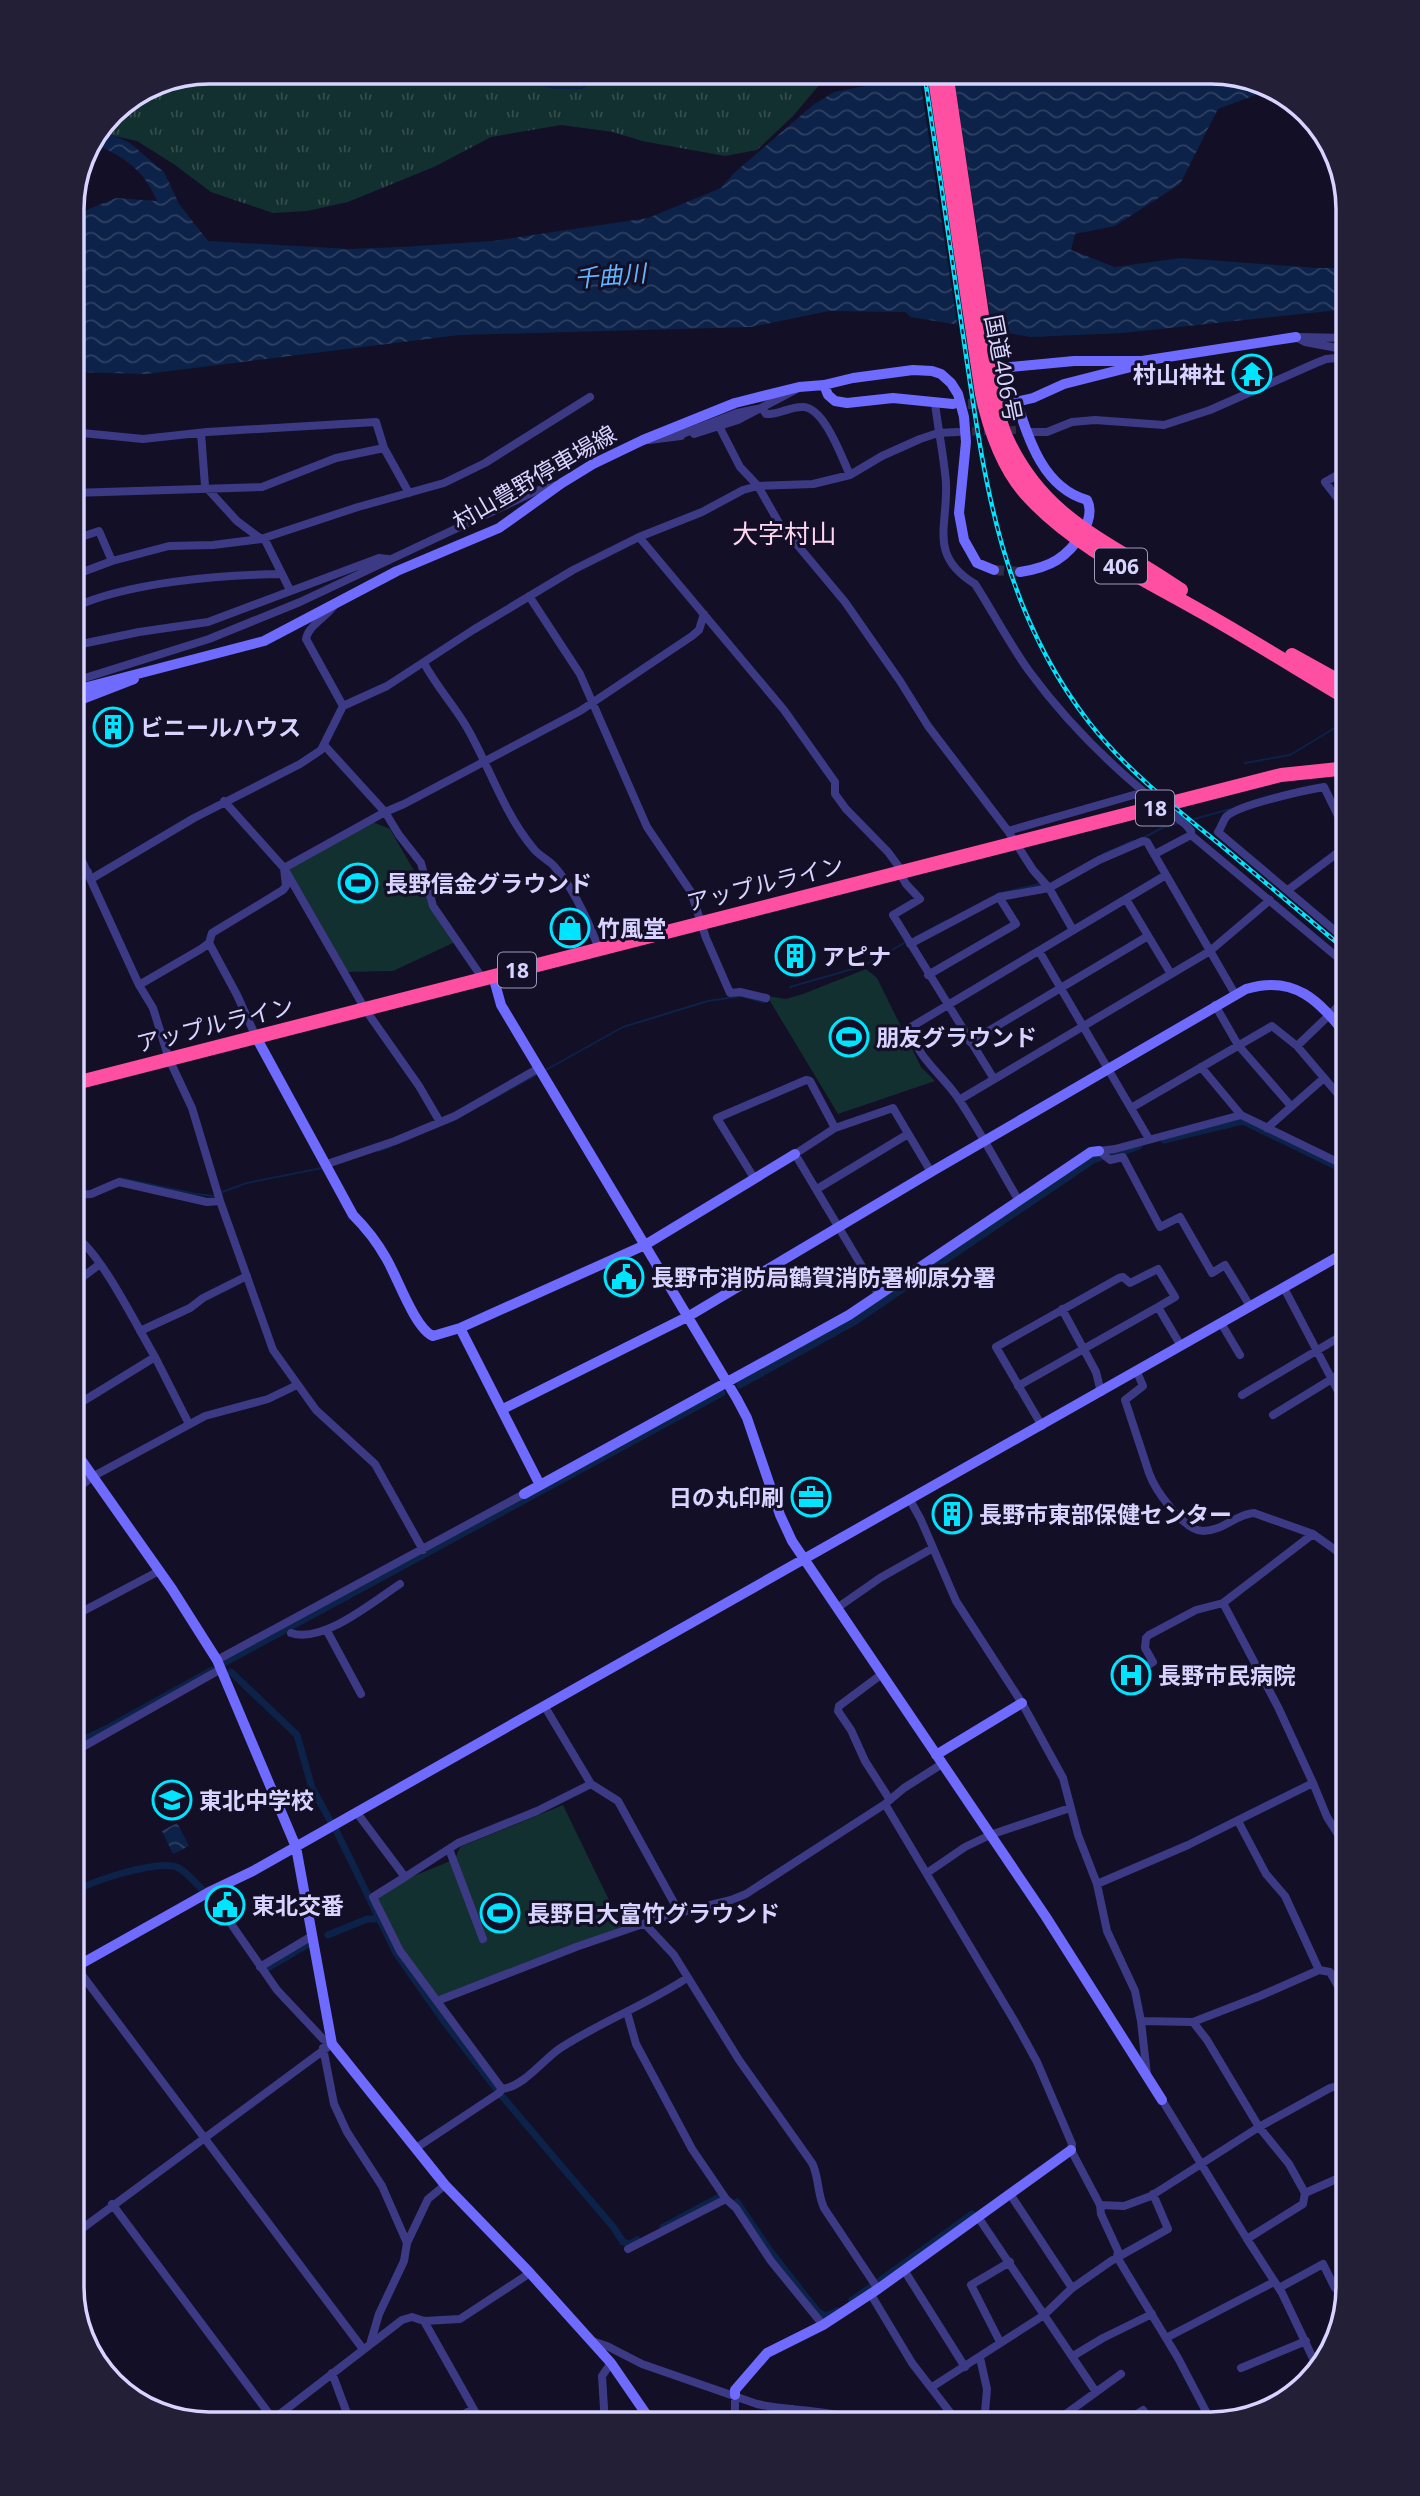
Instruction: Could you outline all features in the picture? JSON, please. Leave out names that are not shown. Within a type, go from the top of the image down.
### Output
[{"type":"highway","name":"国道406号","points":[[936,84],[985,364],[998,413],[1019,462],[1045,498],[1080,534],[1336,692]]},
{"type":"highway","name":"国道406号","points":[[948,84],[985,364]]},
{"type":"highway","name":"国道406号","points":[[1080,534],[1336,679]]},
{"type":"highway","name":"アップルライン","points":[[84,1081],[1281,775],[1336,769]]},
{"type":"street","points":[[985,364],[1142,361],[1296,337],[1336,338]]},
{"type":"street","points":[[1296,337],[1305,342],[1336,348]]},
{"type":"street","points":[[1021,431],[1047,432],[1072,422],[1095,420],[1164,425],[1210,410],[1326,359],[1336,358]]},
{"type":"street","points":[[1020,572],[1055,562],[1067,552],[1089,517],[1090,506],[1087,500],[1063,489],[1044,468],[1021,431],[1012,403],[1064,384],[1139,366],[1142,361]]},
{"type":"street","name":"村山豊野停車場線","points":[[84,688],[264,641],[397,571],[499,528],[593,464],[722,407],[799,387],[914,370],[941,374],[958,394],[964,417],[966,442],[959,513],[964,540],[977,562],[994,570]]},
{"type":"street","points":[[824,385],[828,395],[835,401],[893,398],[953,404]]},
{"type":"street","points":[[643,440],[720,428],[795,392],[799,387]]},
{"type":"street","points":[[84,572],[169,546],[213,545],[262,539],[358,507],[444,483],[485,463],[590,397]]},
{"type":"street","points":[[934,403],[946,481],[942,524],[944,546],[961,575],[975,584],[1027,668],[1057,707],[1093,746],[1144,792],[1185,824],[1191,835],[1336,956]]},
{"type":"street","points":[[762,408],[765,414],[790,408],[806,407],[813,410],[831,434],[850,475]]},
{"type":"street","points":[[677,436],[737,413],[762,408]]},
{"type":"street","points":[[84,433],[143,439],[376,422],[384,447],[409,494]]},
{"type":"street","points":[[720,428],[740,467],[758,486],[779,523],[845,602],[928,726],[1049,888],[1073,930]]},
{"type":"street","points":[[84,877],[224,801],[300,764],[321,750],[343,706],[387,686],[472,630],[573,570],[639,537],[702,512],[743,490],[758,486],[813,484],[850,475],[882,456],[938,433],[958,432]]},
{"type":"street","points":[[201,433],[205,486],[237,521],[262,539],[290,590]]},
{"type":"street","points":[[84,492],[262,487],[336,458],[384,447]]},
{"type":"street","points":[[1336,476],[1325,482],[1336,496]]},
{"type":"street","points":[[84,678],[209,639],[300,602],[536,491],[562,483]]},
{"type":"street","points":[[84,536],[99,531],[112,561]]},
{"type":"street","points":[[639,537],[784,710],[835,782],[835,794],[888,852],[906,884],[919,899],[893,915],[994,1079]]},
{"type":"street","points":[[84,643],[208,622],[379,558],[391,559]]},
{"type":"street","points":[[84,604],[107,595],[188,581],[282,575]]},
{"type":"street","points":[[529,596],[580,674],[647,827],[691,892],[706,938],[730,993],[740,992],[766,998]]},
{"type":"street","points":[[333,607],[326,617],[310,629],[306,639],[343,706]]},
{"type":"street","points":[[284,869],[385,812],[541,733],[593,702],[692,636],[699,630],[704,614]]},
{"type":"street","points":[[424,663],[437,687],[465,725],[533,849],[553,866],[568,886],[591,928],[599,950]]},
{"type":"street","points":[[84,699],[125,684],[145,671]]},
{"type":"street","points":[[324,745],[385,812],[421,863],[433,906],[488,978],[501,1005],[747,1418],[780,1515],[792,1541],[1046,1917],[1276,2285],[1313,2358]]},
{"type":"street","points":[[1336,812],[1324,787],[1292,793],[1227,816],[1218,832],[1336,931]]},
{"type":"street","points":[[1008,831],[1144,792]]},
{"type":"street","points":[[224,801],[284,869],[365,1009],[419,1086],[440,1122]]},
{"type":"street","points":[[1154,854],[1191,835]]},
{"type":"street","points":[[910,944],[999,897],[1049,888],[1099,860],[1143,841],[1147,842],[1167,875],[1235,994]]},
{"type":"street","points":[[1288,890],[1336,854]]},
{"type":"street","points":[[84,864],[139,985],[153,1008],[169,1059],[192,1108],[220,1201],[273,1350],[316,1410],[376,1464],[423,1550]]},
{"type":"street","points":[[139,985],[209,943],[212,933],[283,890],[286,886],[284,869]]},
{"type":"street","points":[[1019,1201],[959,1100],[946,1081],[924,1058],[911,1034],[911,1027],[1167,875]]},
{"type":"street","points":[[928,975],[1016,924],[999,897]]},
{"type":"street","points":[[1126,899],[1171,974]]},
{"type":"street","points":[[959,1100],[1210,951],[1270,900]]},
{"type":"street","points":[[970,1042],[1148,936]]},
{"type":"street","points":[[209,943],[256,1037],[353,1215],[372,1236],[387,1259],[422,1328],[433,1336],[460,1328],[645,1245],[835,1128],[893,1108],[931,1172]]},
{"type":"street","points":[[1039,951],[1149,1139]]},
{"type":"street","points":[[503,1409],[689,1317],[1235,994],[1261,984],[1284,985],[1304,993],[1336,1022]]},
{"type":"street","points":[[1215,1005],[1238,1045],[1291,1106]]},
{"type":"street","points":[[1297,1046],[1336,1010]]},
{"type":"street","points":[[1131,1108],[1272,1026],[1297,1046],[1336,1092]]},
{"type":"street","points":[[1201,1067],[1241,1115],[1336,1161]]},
{"type":"street","points":[[327,1164],[395,1141],[440,1122],[497,1094],[539,1068]]},
{"type":"street","points":[[1267,1128],[1324,1078]]},
{"type":"street","points":[[754,1178],[717,1118],[806,1080],[810,1081],[835,1128]]},
{"type":"street","points":[[84,1746],[219,1665],[423,1550],[840,1321],[1091,1152],[1115,1149],[1241,1115]]},
{"type":"street","points":[[817,1189],[908,1134]]},
{"type":"street","points":[[1098,1151],[1110,1160],[1123,1157],[1160,1227],[1180,1217],[1212,1273],[1225,1265],[1250,1306]]},
{"type":"street","points":[[795,1154],[879,1295]]},
{"type":"street","points":[[84,1194],[119,1182],[208,1202],[220,1201]]},
{"type":"street","points":[[84,1244],[100,1264],[140,1331],[189,1424]]},
{"type":"street","points":[[84,1962],[357,1813],[1336,1258]]},
{"type":"street","points":[[84,1276],[100,1264]]},
{"type":"street","points":[[1018,1387],[1175,1297],[1158,1269],[1130,1283],[1119,1278],[996,1347],[1018,1387],[1042,1426]]},
{"type":"street","points":[[140,1331],[190,1308],[202,1298],[247,1276]]},
{"type":"street","points":[[1284,1288],[1336,1388]]},
{"type":"street","points":[[1158,1307],[1181,1346]]},
{"type":"street","points":[[1062,1309],[1096,1372],[1101,1392]]},
{"type":"street","points":[[1221,1323],[1240,1355]]},
{"type":"street","points":[[460,1328],[540,1485]]},
{"type":"street","points":[[1242,1395],[1336,1339]]},
{"type":"street","points":[[84,1401],[155,1357]]},
{"type":"street","points":[[1137,1372],[1143,1386],[1125,1400],[1149,1475],[1176,1515],[1186,1524],[1201,1531],[1213,1530],[1244,1513],[1254,1513],[1313,1534],[1336,1550]]},
{"type":"street","points":[[1273,1415],[1336,1376]]},
{"type":"street","points":[[84,1483],[189,1424],[221,1411],[268,1399],[297,1385]]},
{"type":"street","points":[[84,1465],[159,1571],[219,1665],[296,1847],[312,1936],[334,2104],[347,2132],[382,2186],[407,2243]]},
{"type":"street","points":[[910,1500],[956,1601],[1022,1703],[1063,1778],[1070,1808],[1097,1884],[1107,1931],[1135,1991],[1147,2076]]},
{"type":"street","points":[[1132,1675],[1153,1662],[1145,1648],[1149,1635],[1196,1610],[1223,1603],[1313,1534]]},
{"type":"street","points":[[838,1608],[880,1578],[933,1548]]},
{"type":"street","points":[[84,1611],[159,1571]]},
{"type":"street","points":[[291,1633],[298,1635],[327,1631],[400,1584]]},
{"type":"street","points":[[1223,1603],[1278,1707],[1327,1817],[1336,1831]]},
{"type":"street","points":[[327,1631],[361,1694]]},
{"type":"street","points":[[882,1674],[839,1706],[838,1711],[851,1730],[865,1761],[927,1873],[1037,2062],[1071,2147],[1100,2205],[1101,2214],[1118,2252],[1117,2257],[1207,2412]]},
{"type":"street","points":[[437,2001],[576,1947],[679,1912],[746,1894],[887,1802],[939,1760],[1022,1703]]},
{"type":"street","points":[[545,1707],[591,1784],[618,1801],[679,1912]]},
{"type":"street","points":[[1097,1884],[1188,1845],[1313,1783]]},
{"type":"street","points":[[501,2091],[400,1951],[373,1897],[458,1843],[537,1811],[591,1784]]},
{"type":"street","points":[[927,1873],[965,1847],[990,1835],[1070,1808]]},
{"type":"street","points":[[357,1813],[405,1877]]},
{"type":"street","points":[[1238,1821],[1266,1874],[1285,1896],[1319,1970]]},
{"type":"street","points":[[449,1849],[483,1939]]},
{"type":"street","points":[[209,1892],[277,1990],[323,2039],[445,2185],[530,2273],[611,2363],[645,2412]]},
{"type":"street","points":[[645,1924],[674,1955],[739,2060],[812,2163],[824,2207],[874,2291],[912,2363],[950,2412]]},
{"type":"street","points":[[260,1967],[312,1936]]},
{"type":"street","points":[[1141,2021],[1193,2022],[1319,1970],[1330,1972],[1336,1983]]},
{"type":"street","points":[[416,2148],[501,2091],[510,2088],[569,2043],[653,2000],[687,1978]]},
{"type":"street","points":[[84,1981],[363,2348]]},
{"type":"street","points":[[627,2012],[636,2044],[692,2150],[726,2199],[736,2208],[771,2261],[823,2325]]},
{"type":"street","points":[[1193,2022],[1207,2040],[1259,2127],[1289,2164],[1305,2193],[1303,2204],[1247,2239]]},
{"type":"street","points":[[84,2226],[328,2046]]},
{"type":"street","points":[[1100,2205],[1124,2206],[1153,2194],[1259,2127],[1336,2086]]},
{"type":"street","points":[[735,2412],[735,2390],[767,2353],[823,2325],[874,2291],[1071,2147]]},
{"type":"street","points":[[1305,2193],[1336,2179]]},
{"type":"street","points":[[371,2342],[379,2314],[404,2261],[407,2243],[428,2199],[445,2185]]},
{"type":"street","points":[[1010,2194],[1072,2288]]},
{"type":"street","points":[[932,2387],[1044,2315],[1072,2288],[1117,2257],[1168,2229],[1153,2194]]},
{"type":"street","points":[[628,2249],[726,2199]]},
{"type":"street","points":[[112,2204],[263,2412]]},
{"type":"street","points":[[978,2217],[1096,2392]]},
{"type":"street","points":[[1000,2342],[971,2285],[1010,2262]]},
{"type":"street","points":[[1166,2338],[1323,2264],[1335,2288]]},
{"type":"street","points":[[904,2270],[965,2367]]},
{"type":"street","points":[[282,2412],[402,2320],[412,2317],[424,2321],[460,2319],[530,2273]]},
{"type":"street","points":[[1073,2356],[1152,2314]]},
{"type":"street","points":[[424,2321],[474,2412]]},
{"type":"street","points":[[589,2340],[642,2364],[757,2404],[815,2412]]},
{"type":"street","points":[[1241,2368],[1306,2341]]},
{"type":"street","points":[[980,2358],[987,2389],[985,2412]]},
{"type":"street","points":[[604,2412],[603,2376],[611,2363]]},
{"type":"street","points":[[332,2373],[347,2412]]},
{"type":"street","points":[[1067,2412],[1121,2374]]},
{"type":"street","points":[[467,2412],[472,2409]]},
{"type":"green space","points":[[201,84],[820,84],[793,116],[757,150],[725,156],[642,141],[613,132],[561,125],[491,137],[436,166],[348,202],[307,211],[273,213],[211,192],[137,141],[109,135],[127,115],[154,97],[177,88]]},
{"type":"green space","name":"長野信金グラウンド","points":[[370,821],[390,829],[455,942],[393,971],[348,972],[288,869]]},
{"type":"green space","name":"朋友グラウンド","points":[[866,969],[877,978],[921,1067],[935,1081],[838,1114],[767,996],[786,999]]},
{"type":"green space","name":"長野日大富竹グラウンド","points":[[563,1805],[622,1927],[438,1998],[402,1950],[377,1897],[409,1878],[455,1859],[460,1847]]},
{"type":"water","name":"千曲川","points":[[875,84],[1219,84],[1258,94],[1218,109],[1180,184],[1115,226],[1075,234],[1071,250],[1115,267],[1181,258],[1336,268],[1336,310],[1123,333],[1031,337],[911,317],[905,312],[829,311],[751,327],[459,335],[146,374],[84,372],[84,211],[116,198],[157,201],[145,180],[131,164],[101,147],[110,134],[130,143],[164,172],[179,204],[208,241],[349,249],[400,247],[493,241],[648,218],[721,188],[734,173],[813,105],[834,92]]},
{"type":"water","points":[[177,1823],[189,1846],[173,1854],[162,1831]]},
{"type":"pier","points":[[921,84],[955,84],[993,334],[958,329]]},
{"type":"waterway","points":[[541,84],[554,88],[582,88],[587,84]]},
{"type":"waterway","points":[[1245,763],[1290,755],[1336,727]]},
{"type":"waterway","points":[[1194,819],[1231,809]]},
{"type":"waterway","points":[[1145,837],[1179,823]]},
{"type":"waterway","points":[[1103,854],[1133,841]]},
{"type":"waterway","points":[[997,894],[1040,884]]},
{"type":"waterway","points":[[914,938],[946,921]]},
{"type":"waterway","points":[[790,987],[863,966],[906,942]]},
{"type":"waterway","points":[[544,1071],[623,1027],[708,1001],[742,996],[767,1002]]},
{"type":"waterway","points":[[483,1104],[536,1075]]},
{"type":"waterway","points":[[1164,1140],[1243,1121],[1336,1166]]},
{"type":"waterway","points":[[378,1151],[392,1146]]},
{"type":"waterway","points":[[1111,1156],[1139,1146]]},
{"type":"waterway","points":[[740,1385],[854,1322],[1093,1160],[1102,1157]]},
{"type":"waterway","points":[[222,1192],[247,1183],[322,1168]]},
{"type":"waterway","points":[[120,1178],[214,1196]]},
{"type":"waterway","points":[[224,1663],[722,1393]]},
{"type":"waterway","points":[[84,1739],[212,1670]]},
{"type":"waterway","points":[[231,1672],[297,1735],[312,1788],[331,1822]]},
{"type":"waterway","points":[[336,1830],[396,1953],[443,2020],[623,2242],[630,2244],[637,2240]]},
{"type":"waterway","points":[[84,1887],[150,1867],[173,1866],[181,1869],[203,1890]]},
{"type":"waterway","points":[[328,1935],[367,1919],[380,1919]]},
{"type":"waterway","points":[[266,1969],[310,1943]]},
{"type":"waterway","points":[[663,2227],[721,2196]]},
{"type":"waterway","points":[[737,2202],[770,2251],[818,2312],[826,2316],[837,2311]]},
{"type":"waterway","points":[[878,2282],[972,2214]]},
{"type":"waterway","points":[[852,2300],[872,2286]]},
{"type":"tunnel","points":[[953,404],[988,404]]},
{"type":"tunnel","points":[[960,432],[1017,430]]},
{"type":"tunnel","points":[[994,570],[1020,572]]},
{"type":"railway","points":[[926,84],[987,483],[1014,582],[1033,630],[1057,676],[1088,721],[1134,772],[1336,942]]},
{"type":"place","name":"村山神社","points":[[1252,374]]},
{"type":"place","name":"ビニールハウス","points":[[113,727]]},
{"type":"place","name":"長野信金グラウンド","points":[[358,883]]},
{"type":"place","name":"竹風堂","points":[[570,928]]},
{"type":"place","name":"アピナ","points":[[795,956]]},
{"type":"place","name":"朋友グラウンド","points":[[849,1037]]},
{"type":"place","name":"長野市消防局鶴賀消防署柳原分署","points":[[624,1277]]},
{"type":"place","name":"日の丸印刷","points":[[811,1497]]},
{"type":"place","name":"長野市東部保健センター","points":[[952,1514]]},
{"type":"place","name":"長野市民病院","points":[[1131,1675]]},
{"type":"place","name":"東北中学校","points":[[172,1800]]},
{"type":"place","name":"東北交番","points":[[225,1905]]},
{"type":"place","name":"長野日大富竹グラウンド","points":[[500,1913]]},
{"type":"district","name":"大字村山","points":[[784,533]]}]
